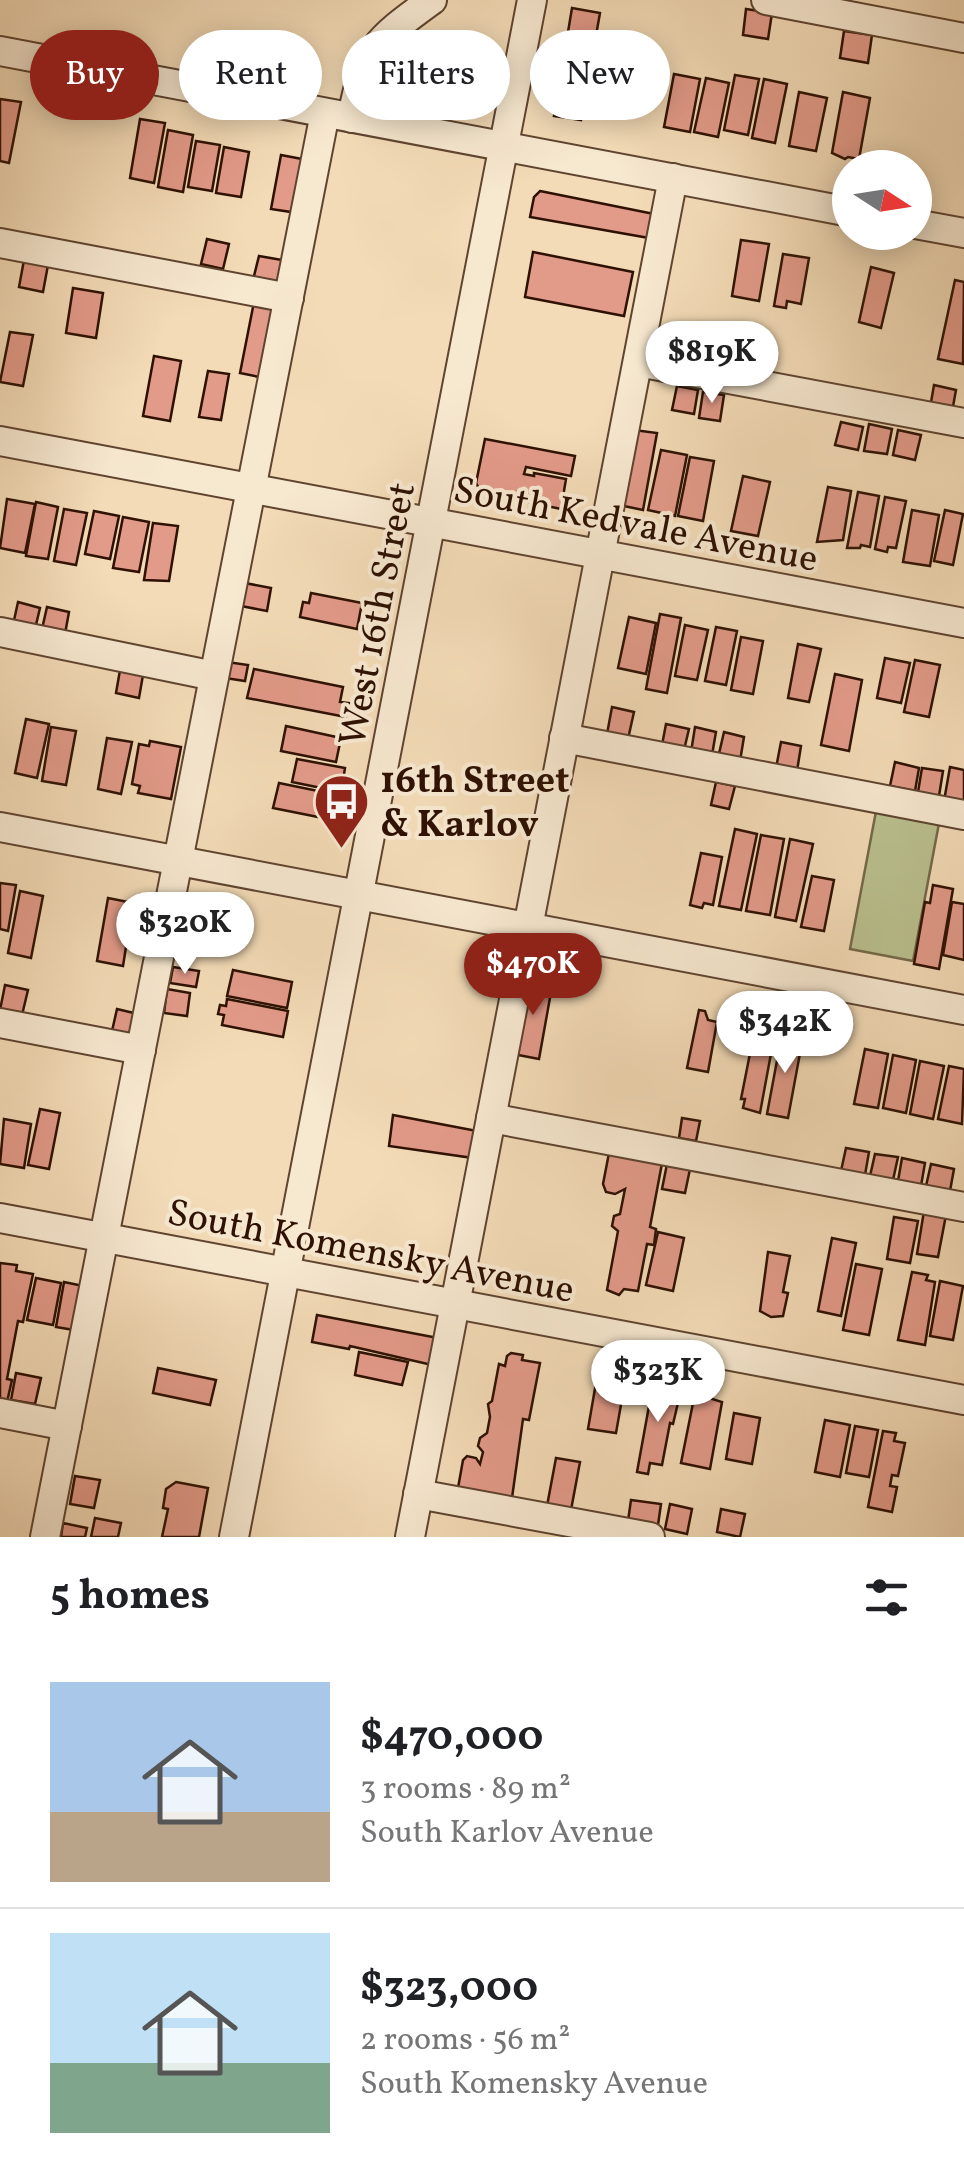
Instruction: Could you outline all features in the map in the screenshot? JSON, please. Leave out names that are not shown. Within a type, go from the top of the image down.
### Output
[{"type":"street","points":[[46,1537],[288,298],[339,115],[359,82],[370,53],[394,28],[432,0]]},
{"type":"street","name":"West 16th Street","points":[[234,1537],[532,0]]},
{"type":"street","points":[[766,0],[964,38]]},
{"type":"street","points":[[0,51],[832,209]]},
{"type":"street","points":[[410,1537],[673,178]]},
{"type":"street","points":[[932,227],[964,233]]},
{"type":"street","points":[[0,243],[288,298]]},
{"type":"street","points":[[638,362],[964,423]]},
{"type":"street","name":"South Kedvale Avenue","points":[[0,441],[964,623]]},
{"type":"street","points":[[0,632],[214,676]]},
{"type":"street","points":[[564,738],[964,815]]},
{"type":"street","points":[[0,827],[964,1010]]},
{"type":"street","points":[[0,1023],[140,1050]]},
{"type":"street","points":[[491,1118],[964,1206]]},
{"type":"street","name":"South Komensky Avenue","points":[[0,1218],[964,1400]]},
{"type":"street","points":[[0,1413],[67,1426]]},
{"type":"street","points":[[418,1494],[650,1537]]},
{"type":"green space","points":[[877,806],[940,818],[913,961],[850,949]]},
{"type":"building","points":[[572,8],[600,13],[597,30],[568,30]]},
{"type":"building","points":[[746,9],[772,13],[768,39],[743,35]]},
{"type":"building","points":[[844,31],[872,35],[868,63],[840,58]]},
{"type":"building","points":[[674,74],[700,79],[690,132],[664,127],[665,120],[670,120]]},
{"type":"building","points":[[735,75],[759,79],[748,135],[724,130]]},
{"type":"building","points":[[706,78],[729,83],[718,137],[694,132]]},
{"type":"building","points":[[764,79],[787,84],[775,143],[752,138]]},
{"type":"building","points":[[799,92],[827,98],[816,151],[789,146]]},
{"type":"building","points":[[843,92],[870,98],[861,150],[833,150]]},
{"type":"building","points":[[0,99],[21,102],[9,163],[0,161]]},
{"type":"building","points":[[140,120],[165,123],[154,183],[130,178]]},
{"type":"building","points":[[168,130],[193,135],[183,192],[158,187]]},
{"type":"building","points":[[196,141],[220,145],[212,191],[188,187]]},
{"type":"building","points":[[224,147],[249,152],[241,197],[216,193]]},
{"type":"building","points":[[281,155],[302,159],[291,212],[271,209]]},
{"type":"building","points":[[540,191],[654,214],[649,238],[530,217],[534,197]]},
{"type":"building","points":[[207,239],[229,244],[223,269],[201,264]]},
{"type":"building","points":[[741,240],[769,244],[759,301],[732,296]]},
{"type":"building","points":[[533,252],[633,272],[624,316],[525,297]]},
{"type":"building","points":[[783,254],[809,258],[801,304],[787,301],[786,308],[774,306]]},
{"type":"building","points":[[259,256],[282,260],[278,285],[253,280]]},
{"type":"building","points":[[24,260],[48,265],[43,292],[19,287]]},
{"type":"building","points":[[871,267],[894,273],[881,328],[859,322]]},
{"type":"building","points":[[955,280],[964,282],[963,364],[938,359]]},
{"type":"building","points":[[73,288],[103,293],[96,338],[66,333]]},
{"type":"building","points":[[254,302],[278,307],[264,378],[240,373]]},
{"type":"building","points":[[10,332],[33,335],[23,386],[0,382]]},
{"type":"building","points":[[154,356],[181,361],[170,421],[143,416]]},
{"type":"building","points":[[208,371],[229,374],[221,420],[199,417]]},
{"type":"building","points":[[934,385],[956,390],[952,412],[930,408]]},
{"type":"building","points":[[677,386],[698,390],[694,414],[672,410]]},
{"type":"building","points":[[703,392],[724,395],[720,421],[699,418]]},
{"type":"building","points":[[841,422],[863,427],[858,450],[835,445]]},
{"type":"building","points":[[869,424],[892,429],[887,454],[864,451]]},
{"type":"building","points":[[634,430],[657,433],[643,510],[619,505]]},
{"type":"building","points":[[898,430],[921,435],[915,460],[893,455]]},
{"type":"building","points":[[485,439],[575,456],[571,476],[526,467],[524,474],[566,479],[561,509],[481,492],[476,483]]},
{"type":"building","points":[[661,450],[687,455],[675,516],[648,510]]},
{"type":"building","points":[[690,457],[714,461],[703,521],[678,516]]},
{"type":"building","points":[[743,476],[770,482],[758,536],[731,531]]},
{"type":"building","points":[[828,487],[851,491],[843,540],[817,542]]},
{"type":"building","points":[[858,492],[879,496],[870,547],[847,548]]},
{"type":"building","points":[[885,497],[906,501],[896,548],[888,547],[887,552],[875,549]]},
{"type":"building","points":[[7,499],[35,504],[25,553],[0,548]]},
{"type":"building","points":[[36,502],[58,507],[48,559],[26,556]]},
{"type":"building","points":[[64,509],[87,513],[76,565],[54,561]]},
{"type":"building","points":[[912,510],[939,515],[930,566],[903,562]]},
{"type":"building","points":[[945,510],[963,514],[953,565],[934,561]]},
{"type":"building","points":[[94,511],[119,516],[110,559],[85,554]]},
{"type":"building","points":[[123,517],[149,522],[139,572],[113,568]]},
{"type":"building","points":[[153,523],[178,526],[169,581],[144,580]]},
{"type":"building","points":[[245,583],[271,588],[267,611],[241,606]]},
{"type":"building","points":[[311,593],[362,603],[357,629],[300,617],[303,602],[309,603]]},
{"type":"building","points":[[18,602],[40,608],[35,629],[13,625]]},
{"type":"building","points":[[47,607],[69,612],[65,634],[42,629]]},
{"type":"building","points":[[660,614],[681,618],[667,693],[646,689]]},
{"type":"building","points":[[629,617],[656,623],[646,674],[618,668]]},
{"type":"building","points":[[685,625],[708,630],[697,680],[675,676]]},
{"type":"building","points":[[716,627],[737,631],[726,685],[705,681]]},
{"type":"building","points":[[741,637],[763,641],[753,694],[731,690]]},
{"type":"building","points":[[798,644],[821,649],[809,702],[788,698]]},
{"type":"building","points":[[885,658],[910,663],[901,703],[877,698]]},
{"type":"building","points":[[915,660],[940,665],[929,717],[904,712]]},
{"type":"building","points":[[227,662],[248,665],[245,681],[225,678]]},
{"type":"building","points":[[254,669],[343,687],[340,702],[349,703],[346,717],[247,698]]},
{"type":"building","points":[[120,670],[143,675],[139,698],[116,693]]},
{"type":"building","points":[[835,674],[862,680],[849,751],[821,745]]},
{"type":"building","points":[[612,707],[634,712],[628,739],[607,734]]},
{"type":"building","points":[[26,719],[49,724],[37,778],[15,773]]},
{"type":"building","points":[[666,724],[689,729],[684,750],[662,745]]},
{"type":"building","points":[[286,726],[341,738],[336,762],[281,751]]},
{"type":"building","points":[[51,727],[76,731],[66,785],[42,781]]},
{"type":"building","points":[[695,727],[716,732],[712,755],[691,752]]},
{"type":"building","points":[[724,732],[744,737],[740,761],[718,758]]},
{"type":"building","points":[[107,738],[132,742],[121,794],[98,789]]},
{"type":"building","points":[[150,741],[181,747],[171,799],[138,793],[140,786],[132,784],[139,744],[149,746]]},
{"type":"building","points":[[781,742],[801,746],[797,771],[776,768]]},
{"type":"building","points":[[297,759],[345,768],[341,792],[292,782]]},
{"type":"building","points":[[895,762],[919,768],[915,791],[890,786]]},
{"type":"building","points":[[950,767],[964,770],[964,805],[944,801]]},
{"type":"building","points":[[922,768],[943,771],[939,796],[918,792]]},
{"type":"building","points":[[716,782],[735,786],[729,809],[711,805]]},
{"type":"building","points":[[279,783],[328,793],[323,818],[273,808]]},
{"type":"building","points":[[735,829],[757,834],[741,910],[719,906]]},
{"type":"building","points":[[761,835],[784,839],[770,915],[746,911]]},
{"type":"building","points":[[790,839],[813,844],[796,921],[775,917]]},
{"type":"building","points":[[701,853],[722,857],[713,905],[704,903],[702,908],[690,905]]},
{"type":"building","points":[[812,876],[834,880],[824,931],[801,927]]},
{"type":"building","points":[[0,883],[16,885],[8,931],[0,929]]},
{"type":"building","points":[[933,885],[953,889],[939,969],[914,964],[925,902],[930,903]]},
{"type":"building","points":[[20,891],[43,896],[31,958],[8,953]]},
{"type":"building","points":[[140,895],[164,900],[156,945],[131,941]]},
{"type":"building","points":[[108,898],[133,903],[123,966],[97,961]]},
{"type":"building","points":[[952,902],[964,904],[964,960],[943,955]]},
{"type":"building","points":[[173,967],[199,971],[196,987],[170,983]]},
{"type":"building","points":[[233,970],[292,982],[287,1008],[227,996]]},
{"type":"building","points":[[528,976],[553,981],[539,1059],[513,1054]]},
{"type":"building","points":[[5,985],[28,990],[22,1015],[0,1010]]},
{"type":"building","points":[[167,989],[190,993],[187,1016],[164,1013]]},
{"type":"building","points":[[227,999],[288,1011],[283,1037],[222,1025],[224,1015],[218,1014]]},
{"type":"building","points":[[117,1009],[138,1014],[134,1036],[112,1031]]},
{"type":"building","points":[[699,1010],[705,1011],[708,1020],[717,1022],[708,1072],[687,1068]]},
{"type":"building","points":[[755,1028],[775,1032],[760,1113],[743,1108],[745,1099],[741,1099]]},
{"type":"building","points":[[782,1034],[803,1037],[788,1118],[767,1114]]},
{"type":"building","points":[[865,1049],[888,1054],[878,1108],[854,1104]]},
{"type":"building","points":[[893,1055],[916,1060],[906,1113],[883,1108]]},
{"type":"building","points":[[920,1061],[944,1066],[933,1119],[910,1114]]},
{"type":"building","points":[[949,1066],[964,1069],[962,1124],[938,1119]]},
{"type":"building","points":[[40,1109],[60,1113],[49,1169],[28,1165]]},
{"type":"building","points":[[393,1115],[477,1131],[473,1158],[389,1146]]},
{"type":"building","points":[[682,1118],[700,1121],[696,1141],[679,1138]]},
{"type":"building","points":[[4,1119],[31,1124],[24,1168],[0,1164]]},
{"type":"building","points":[[846,1148],[869,1152],[865,1175],[841,1171]]},
{"type":"building","points":[[609,1153],[663,1158],[650,1227],[656,1229],[654,1245],[647,1244],[638,1291],[624,1289],[619,1295],[607,1290],[618,1231],[612,1226],[614,1216],[620,1214],[625,1189],[615,1194],[606,1192],[603,1184]]},
{"type":"building","points":[[875,1154],[898,1157],[893,1180],[870,1176]]},
{"type":"building","points":[[902,1158],[925,1163],[921,1186],[898,1181]]},
{"type":"building","points":[[667,1164],[690,1169],[685,1193],[662,1189]]},
{"type":"building","points":[[931,1164],[954,1169],[950,1191],[926,1186]]},
{"type":"building","points":[[924,1211],[946,1215],[938,1257],[917,1254]]},
{"type":"building","points":[[894,1217],[918,1221],[910,1263],[887,1259]]},
{"type":"building","points":[[658,1232],[684,1238],[673,1291],[646,1285]]},
{"type":"building","points":[[832,1238],[856,1243],[841,1316],[818,1311]]},
{"type":"building","points":[[768,1252],[790,1256],[783,1316],[771,1317],[760,1311]]},
{"type":"building","points":[[0,1263],[17,1265],[16,1271],[33,1274],[23,1322],[18,1321],[7,1379],[12,1380],[7,1402],[0,1401]]},
{"type":"building","points":[[856,1264],[882,1269],[869,1335],[843,1330]]},
{"type":"building","points":[[912,1272],[928,1275],[926,1280],[935,1282],[925,1345],[898,1340]]},
{"type":"building","points":[[36,1278],[61,1283],[53,1325],[27,1320]]},
{"type":"building","points":[[940,1281],[963,1286],[953,1340],[930,1336]]},
{"type":"building","points":[[64,1282],[88,1287],[80,1331],[56,1327]]},
{"type":"building","points":[[317,1315],[438,1338],[432,1365],[350,1346],[349,1349],[312,1342]]},
{"type":"building","points":[[359,1352],[408,1362],[402,1385],[355,1375]]},
{"type":"building","points":[[511,1353],[523,1355],[522,1360],[540,1363],[529,1420],[523,1419],[512,1498],[458,1488],[463,1460],[467,1456],[476,1458],[480,1464],[483,1452],[478,1446],[487,1433],[488,1404],[492,1401],[499,1364],[505,1366]]},
{"type":"building","points":[[158,1368],[216,1380],[210,1405],[153,1393]]},
{"type":"building","points":[[16,1373],[41,1378],[35,1404],[11,1400]]},
{"type":"building","points":[[597,1377],[625,1382],[616,1433],[588,1429]]},
{"type":"building","points":[[678,1383],[681,1390],[662,1465],[650,1463],[648,1474],[637,1472],[653,1384]]},
{"type":"building","points":[[700,1395],[722,1402],[710,1469],[681,1463],[694,1398]]},
{"type":"building","points":[[734,1413],[760,1418],[752,1464],[726,1459]]},
{"type":"building","points":[[825,1420],[850,1425],[840,1477],[815,1472]]},
{"type":"building","points":[[855,1426],[878,1430],[869,1477],[846,1473]]},
{"type":"building","points":[[883,1431],[896,1433],[894,1441],[905,1443],[898,1476],[892,1475],[890,1486],[897,1487],[892,1512],[868,1507]]},
{"type":"building","points":[[556,1458],[580,1462],[571,1510],[547,1506]]},
{"type":"building","points":[[75,1476],[100,1480],[94,1508],[70,1504]]},
{"type":"building","points":[[176,1482],[208,1488],[199,1537],[162,1537],[168,1509],[163,1508],[166,1489]]},
{"type":"building","points":[[631,1500],[661,1504],[658,1525],[628,1521]]},
{"type":"building","points":[[670,1504],[692,1509],[687,1534],[665,1529]]},
{"type":"building","points":[[721,1509],[745,1514],[740,1537],[717,1532]]},
{"type":"building","points":[[95,1518],[121,1523],[118,1537],[91,1537]]},
{"type":"building","points":[[63,1523],[87,1528],[85,1537],[61,1537]]},
{"type":"place","name":"16th Street & Karlov","points":[[341,850]]}]
